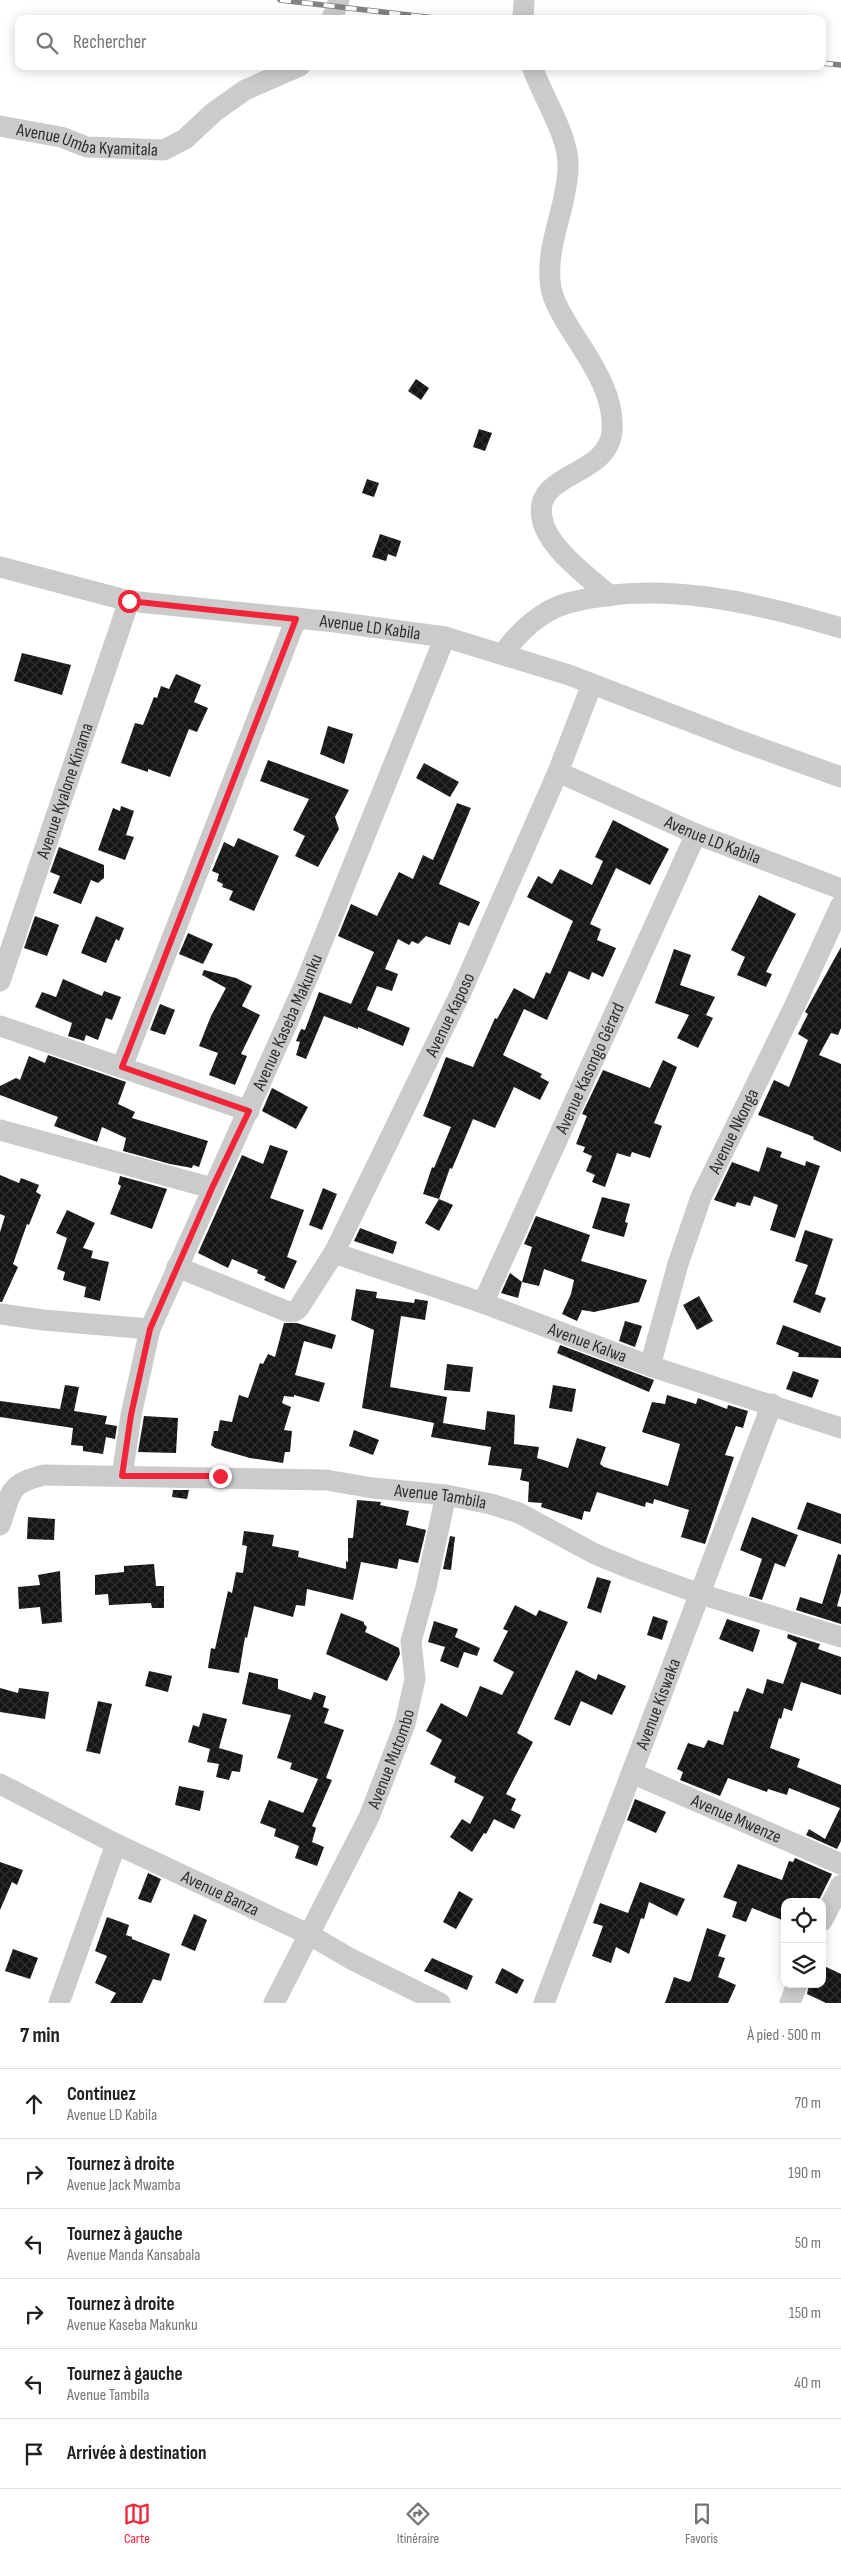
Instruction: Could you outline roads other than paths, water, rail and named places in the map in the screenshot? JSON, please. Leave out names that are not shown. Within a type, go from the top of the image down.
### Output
[{"type":"street","points":[[334,15],[340,0]]},
{"type":"street","points":[[523,15],[524,0]]},
{"type":"street","name":"Avenue Umba Kyamitala","points":[[0,126],[61,138],[87,147],[164,150],[185,139],[214,112],[244,90],[291,70]]},
{"type":"street","points":[[534,70],[566,149],[568,169],[554,235],[551,288],[559,309],[605,388],[611,409],[612,423],[610,443],[598,459],[549,488],[542,502],[541,518],[554,543],[610,596]]},
{"type":"street","name":"Avenue LD Kabila","points":[[0,567],[129,601],[334,622],[446,637],[592,684],[841,777]]},
{"type":"street","points":[[503,654],[528,626],[549,611],[567,604],[610,596],[671,593],[742,602],[841,628]]},
{"type":"street","name":"Avenue Kyalone Kinama","points":[[0,981],[129,601]]},
{"type":"street","points":[[122,1067],[296,619]]},
{"type":"street","name":"Avenue Kaseba Makunku","points":[[122,1476],[131,1415],[150,1329],[307,979],[446,637]]},
{"type":"street","name":"Avenue Kaposo","points":[[177,1267],[293,1312],[298,1309],[334,1253],[462,990],[558,772],[592,684]]},
{"type":"street","name":"Avenue LD Kabila","points":[[558,772],[696,834],[841,889]]},
{"type":"street","name":"Avenue Kasongo Gérard","points":[[482,1303],[696,834]]},
{"type":"street","name":"Avenue Nkonga","points":[[650,1366],[678,1264],[701,1197],[794,1007],[841,905]]},
{"type":"street","points":[[0,1026],[249,1111]]},
{"type":"street","points":[[0,1130],[212,1188]]},
{"type":"street","name":"Avenue Kalwa","points":[[334,1253],[482,1303],[650,1366],[772,1404],[841,1428]]},
{"type":"street","points":[[0,1314],[43,1320],[150,1329]]},
{"type":"street","name":"Avenue Kiswaka","points":[[544,2003],[772,1404]]},
{"type":"street","name":"Avenue Tambila","points":[[0,1525],[11,1494],[17,1484],[44,1475],[326,1480],[373,1488],[446,1495],[491,1504],[519,1513],[595,1554],[700,1594],[841,1636]]},
{"type":"street","name":"Avenue Mutombo","points":[[274,2003],[369,1817],[405,1724],[415,1679],[412,1641],[446,1495]]},
{"type":"street","name":"Avenue Mwenze","points":[[632,1773],[841,1864]]},
{"type":"street","name":"Avenue Banza","points":[[0,1784],[116,1844],[310,1935],[351,1959],[440,2003]]},
{"type":"street","points":[[59,2003],[116,1844]]},
{"type":"street","points":[[826,1913],[841,1885]]},
{"type":"street","points":[[790,2003],[796,1988]]},
{"type":"railway","points":[[280,0],[409,15]]},
{"type":"railway","points":[[826,63],[841,65]]}]
